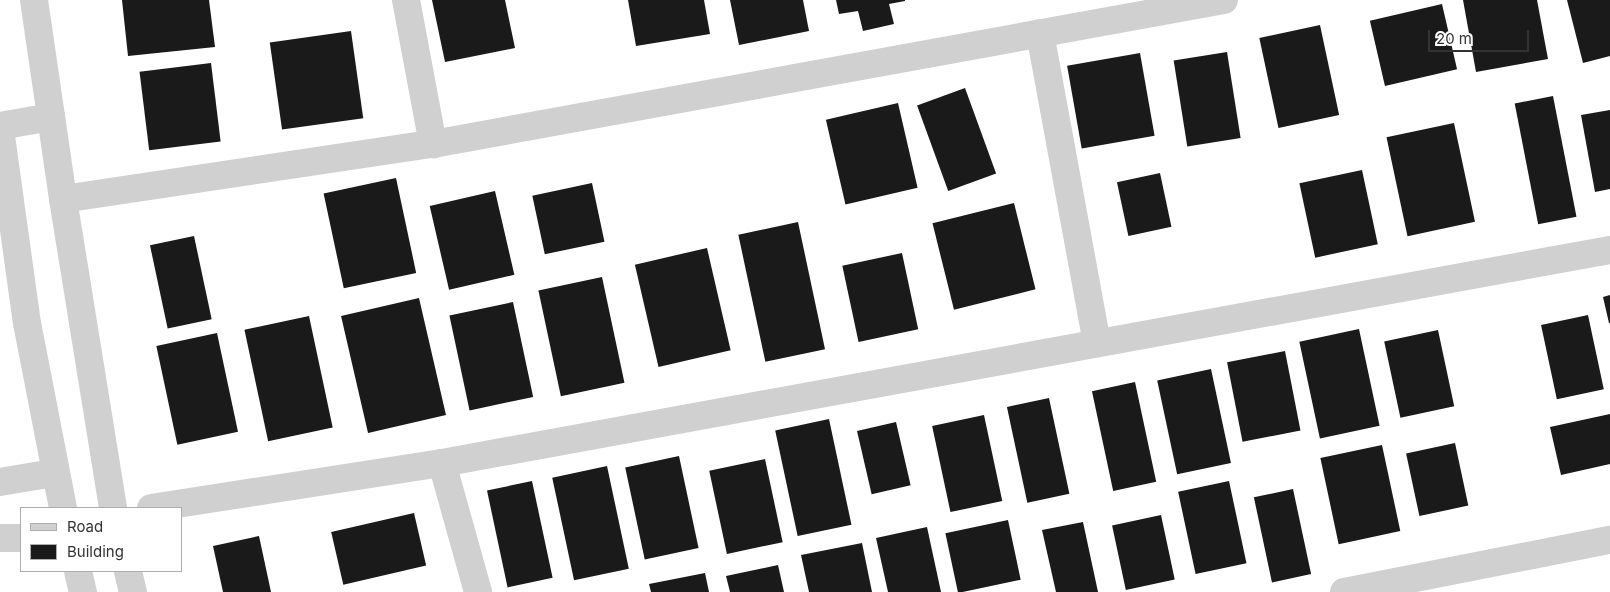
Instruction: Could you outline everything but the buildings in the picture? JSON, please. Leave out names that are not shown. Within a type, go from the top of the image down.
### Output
[{"type":"street","points":[[34,0],[62,199],[113,507]]},
{"type":"street","points":[[406,0],[432,144]]},
{"type":"street","points":[[62,199],[432,144],[1224,0]]},
{"type":"street","points":[[1040,34],[1097,343]]},
{"type":"street","points":[[51,117],[0,127],[28,323],[54,473],[63,507]]},
{"type":"street","points":[[157,507],[442,463],[1610,250]]},
{"type":"street","points":[[442,463],[478,592]]},
{"type":"street","points":[[0,482],[54,473]]},
{"type":"street","points":[[0,538],[20,538]]},
{"type":"street","points":[[1344,592],[1610,540]]},
{"type":"street","points":[[78,572],[83,592]]},
{"type":"street","points":[[128,572],[133,592]]}]
